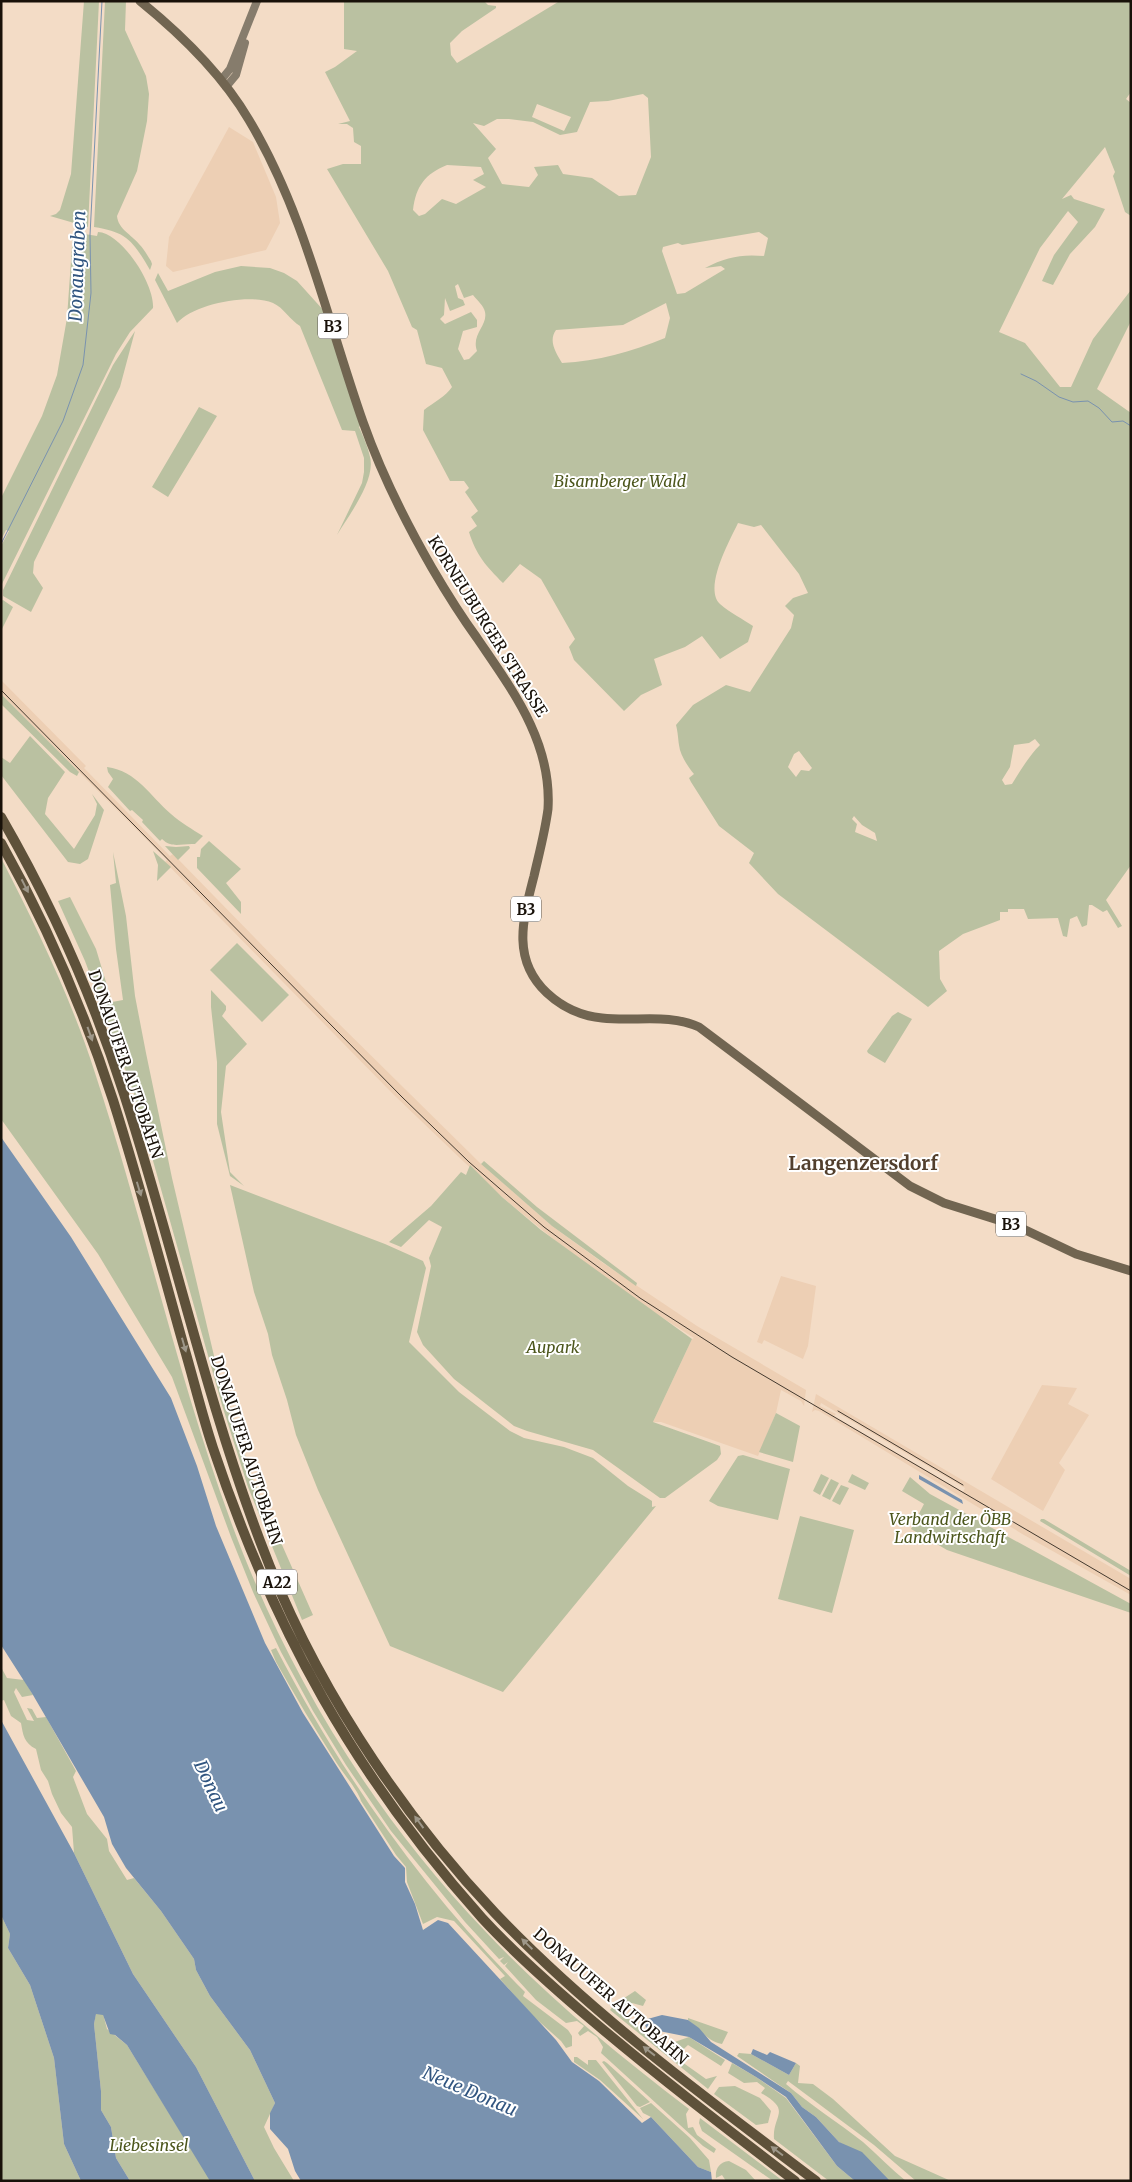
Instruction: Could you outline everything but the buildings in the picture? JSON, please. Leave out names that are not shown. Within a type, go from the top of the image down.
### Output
[{"type":"highway","name":"DONAUUFER AUTOBAHN","points":[[1,817],[57,921],[101,1029],[124,1094],[225,1441],[257,1534],[283,1596],[336,1699],[366,1748],[426,1832],[494,1912],[560,1976],[640,2045],[816,2181]]},
{"type":"highway","name":"DONAUUFER AUTOBAHN","points":[[1,843],[46,930],[90,1034],[146,1214],[212,1446],[250,1550],[272,1602],[324,1703],[355,1753],[413,1837],[484,1920],[555,1989],[633,2056],[795,2181]]},
{"type":"main road","name":"KORNEUBURGER STRASSE","points":[[140,1],[182,38],[223,83],[256,132],[295,214],[363,423],[393,495],[447,592],[520,702],[538,739],[545,766],[549,802],[542,846],[523,922],[524,952],[533,976],[555,1000],[587,1015],[608,1019],[675,1019],[699,1027],[910,1186],[944,1203],[1017,1226],[1076,1254],[1131,1272]]},
{"type":"main road","points":[[223,83],[236,75],[257,1]]},
{"type":"shaded area","points":[[229,127],[253,142],[276,197],[280,223],[266,250],[173,272],[166,266],[169,237]]},
{"type":"shaded area","points":[[1,680],[86,766],[84,768],[170,856],[173,854],[331,1016],[480,1163],[552,1226],[603,1263],[697,1326],[806,1390],[804,1406],[801,1401],[781,1390],[776,1413],[758,1456],[661,1422],[653,1422],[694,1338],[641,1304],[562,1246],[502,1197],[464,1162],[394,1095],[165,862],[167,860],[1,694]]},
{"type":"shaded area","points":[[781,1276],[816,1286],[808,1346],[803,1359],[764,1340],[762,1344],[757,1342]]},
{"type":"shaded area","points":[[1042,1385],[1077,1388],[1068,1404],[1089,1415],[1059,1463],[1065,1470],[1043,1511],[991,1479]]},
{"type":"shaded area","points":[[816,1394],[1131,1579],[1131,1595],[1024,1535],[819,1411],[815,1410],[812,1412]],"holes":[[[821,1403],[965,1488],[963,1492],[834,1416],[836,1414],[820,1406]]]},
{"type":"green space","points":[[84,1],[99,1],[88,227],[50,216],[60,210],[71,174]]},
{"type":"green space","points":[[105,1],[126,1],[125,30],[146,76],[149,94],[147,121],[137,171],[117,216],[120,225],[141,246],[151,261],[150,270],[134,245],[122,235],[94,227]]},
{"type":"green space","name":"Bisamberger Wald","points":[[344,1],[484,1],[488,5],[496,6],[496,8],[462,31],[450,43],[451,55],[457,63],[558,2],[565,1],[1131,1],[1131,92],[1126,99],[1131,103],[1131,216],[1125,212],[1113,176],[1115,172],[1105,147],[1062,199],[1071,195],[1074,199],[1105,209],[1095,227],[1070,254],[1053,285],[1042,281],[1054,255],[1078,222],[1068,211],[1040,248],[999,332],[1025,343],[1060,387],[1071,387],[1093,339],[1131,290],[1131,321],[1097,389],[1131,413],[1131,865],[1106,900],[1122,926],[1118,928],[1107,910],[1103,912],[1092,905],[1089,905],[1087,925],[1082,927],[1077,916],[1070,919],[1067,937],[1063,936],[1058,918],[1028,919],[1024,909],[1008,909],[1008,912],[1000,912],[1000,920],[963,934],[939,951],[940,979],[947,991],[928,1007],[778,894],[749,863],[754,853],[719,826],[691,782],[689,778],[694,774],[681,753],[676,725],[693,705],[726,685],[750,692],[791,628],[794,615],[785,606],[793,598],[808,593],[799,574],[761,525],[754,527],[738,523],[724,552],[716,576],[715,587],[716,597],[720,604],[753,626],[748,642],[720,659],[702,636],[685,647],[654,659],[662,685],[641,695],[624,711],[574,660],[569,647],[575,639],[541,579],[520,564],[503,583],[482,560],[469,532],[477,526],[471,517],[478,511],[465,492],[469,488],[464,481],[450,481],[423,430],[424,410],[452,387],[442,368],[426,364],[417,330],[412,327],[388,271],[327,169],[343,164],[361,164],[361,146],[354,142],[353,128],[347,124],[338,124],[350,121],[325,72],[357,51],[344,49]],"holes":[[[643,94],[648,98],[651,157],[636,195],[619,196],[592,178],[563,174],[558,165],[534,167],[538,175],[529,187],[502,184],[488,158],[496,149],[473,123],[484,126],[497,119],[509,119],[533,122],[560,135],[577,132],[590,102],[608,101]],[[537,104],[571,117],[564,131],[532,117]],[[447,165],[481,167],[484,174],[473,180],[486,187],[456,204],[442,199],[425,214],[419,216],[413,210],[416,194],[423,182],[433,172]],[[759,232],[768,238],[764,256],[748,255],[734,257],[713,264],[705,268],[721,266],[725,269],[685,293],[677,294],[662,251],[663,247],[678,243],[682,245]],[[458,284],[464,298],[473,295],[482,305],[485,312],[484,322],[476,340],[477,351],[469,359],[464,360],[458,349],[463,331],[477,327],[477,320],[471,312],[445,324],[440,319],[444,315],[445,298],[450,311],[465,305],[463,300],[458,298],[455,286]],[[666,303],[670,318],[665,338],[640,348],[614,355],[575,362],[562,363],[553,343],[556,330],[623,325]],[[1035,739],[1040,745],[1028,759],[1012,784],[1005,785],[1002,780],[1010,767],[1014,745],[1029,743]],[[799,751],[812,768],[809,771],[801,770],[796,777],[788,767],[794,754]],[[854,816],[862,825],[875,833],[877,841],[855,832],[857,824],[852,819]]]},
{"type":"green space","points":[[73,232],[97,236],[98,232],[117,241],[143,274],[149,287],[153,308],[130,332],[116,354],[1,586],[1,546],[9,531],[6,530],[1,540],[1,498],[42,416],[57,375],[67,318]]},
{"type":"green space","points":[[241,266],[270,268],[284,273],[297,281],[325,312],[362,424],[359,427],[368,449],[371,466],[365,487],[337,535],[362,483],[364,458],[355,431],[342,430],[300,326],[273,303],[250,299],[222,302],[196,310],[177,323],[155,280],[158,273],[168,291],[215,272]]},
{"type":"green space","points":[[135,331],[120,387],[34,562],[33,573],[43,588],[31,612],[3,596],[3,590],[113,365]]},
{"type":"green space","points":[[199,407],[217,416],[168,497],[152,487]]},
{"type":"green space","points":[[3,600],[13,607],[1,631],[1,601]]},
{"type":"green space","points":[[1,694],[79,772],[77,776],[70,772],[1,704]]},
{"type":"green space","points":[[30,736],[65,772],[48,798],[45,814],[74,849],[95,815],[97,804],[92,794],[104,810],[88,859],[80,864],[68,862],[1,775],[1,757],[10,763]]},
{"type":"green space","points":[[107,767],[118,769],[135,779],[163,807],[203,836],[195,844],[173,845],[162,839],[160,841],[142,822],[143,820],[132,810],[130,811],[108,787],[113,779]]},
{"type":"green space","points":[[209,841],[241,869],[226,883],[241,902],[241,914],[197,868],[197,857],[200,857],[201,849]]},
{"type":"green space","points":[[165,846],[189,846],[190,848],[178,860]]},
{"type":"green space","points":[[153,851],[171,867],[157,881],[158,865]]},
{"type":"green space","points":[[113,852],[126,916],[135,996],[146,1053],[172,1178],[215,1360],[252,1477],[313,1615],[302,1620],[248,1487],[222,1405],[133,1090],[85,961],[58,901],[70,897],[96,949],[112,1002],[123,1000],[110,885],[116,883]]},
{"type":"green space","points":[[1,858],[28,911],[86,1045],[113,1129],[177,1355],[212,1467],[253,1578],[306,1687],[337,1740],[370,1790],[444,1886],[485,1931],[558,2002],[609,2046],[689,2109],[686,2114],[688,2128],[693,2127],[697,2135],[716,2149],[714,2153],[703,2146],[601,2053],[603,2047],[597,2037],[588,2031],[580,2036],[578,2033],[584,2026],[577,2021],[566,2023],[536,2000],[505,1966],[508,1962],[504,1965],[500,1961],[504,1957],[499,1959],[465,1922],[391,1831],[346,1765],[313,1711],[281,1652],[253,1592],[172,1377],[98,1254],[1,1119]]},
{"type":"green space","points":[[237,943],[289,995],[262,1022],[210,970]]},
{"type":"green space","points":[[211,990],[226,1006],[222,1016],[247,1044],[226,1066],[221,1112],[230,1172],[244,1186],[230,1176],[217,1124],[217,1062]]},
{"type":"green space","points":[[898,1012],[912,1019],[885,1063],[867,1051],[892,1016]]},
{"type":"green space","points":[[484,1161],[537,1207],[637,1283],[636,1286],[552,1226],[481,1164]]},
{"type":"green space","name":"Aupark","points":[[470,1165],[502,1197],[541,1230],[692,1339],[653,1422],[720,1446],[721,1454],[717,1460],[665,1498],[660,1498],[593,1450],[514,1426],[454,1379],[423,1345],[417,1332],[431,1266],[429,1258],[442,1227],[429,1220],[401,1247],[389,1242],[431,1206],[461,1172],[466,1175]]},
{"type":"green space","points":[[230,1185],[385,1244],[423,1261],[426,1268],[409,1342],[459,1392],[510,1431],[524,1438],[564,1447],[593,1458],[628,1486],[652,1501],[652,1507],[656,1506],[503,1692],[390,1646],[318,1490],[296,1435],[272,1355],[268,1334],[254,1292]]},
{"type":"green space","points":[[776,1413],[800,1426],[793,1462],[759,1452]]},
{"type":"green space","points":[[743,1455],[790,1469],[778,1520],[718,1506],[709,1501],[738,1456]]},
{"type":"green space","points":[[821,1474],[829,1478],[820,1495],[813,1491]]},
{"type":"green space","points":[[852,1474],[869,1483],[865,1490],[848,1482]]},
{"type":"green space","name":"Verband der ÖBB Landwirtschaft","points":[[910,1477],[930,1494],[1131,1604],[1131,1613],[947,1550],[911,1529],[924,1504],[902,1491]]},
{"type":"green space","points":[[831,1479],[839,1483],[830,1500],[822,1496]]},
{"type":"green space","points":[[841,1485],[849,1488],[840,1505],[832,1501]]},
{"type":"green space","points":[[800,1516],[854,1530],[832,1613],[778,1599]]},
{"type":"green space","points":[[1044,1519],[1131,1571],[1131,1576],[1040,1521]]},
{"type":"green space","points":[[276,1648],[328,1741],[388,1830],[453,1915],[525,1992],[523,1996],[568,2030],[572,2036],[572,2046],[566,2048],[561,2041],[533,2016],[500,1979],[505,1976],[454,1921],[437,1917],[423,1924],[407,1882],[406,1867],[396,1855],[361,1801],[298,1700],[276,1662],[271,1650]]},
{"type":"green space","points":[[1,1667],[7,1678],[24,1680],[33,1695],[22,1697],[16,1688],[14,1692],[27,1720],[34,1721],[27,1708],[32,1709],[37,1718],[46,1717],[76,1771],[73,1777],[87,1814],[107,1839],[109,1851],[127,1880],[134,1878],[161,1911],[194,1959],[196,1970],[210,1996],[250,2050],[275,2103],[264,2127],[294,2181],[255,2181],[196,2067],[133,1974],[74,1853],[72,1827],[61,1813],[52,1794],[48,1781],[41,1770],[36,1749],[32,1747],[23,1735],[21,1723],[11,1716],[4,1700],[1,1701]]},
{"type":"green space","points":[[1,1915],[10,1934],[8,1948],[30,1985],[54,2058],[64,2144],[81,2181],[1,2181]]},
{"type":"green space","points":[[635,1991],[646,2000],[643,2006],[632,2003],[623,2011],[628,2018],[663,2046],[689,2037],[725,2060],[721,2066],[688,2045],[675,2057],[706,2079],[717,2076],[708,2089],[610,2010],[615,2004]]},
{"type":"green space","name":"Liebesinsel","points":[[96,2013],[103,2014],[107,2029],[127,2045],[211,2181],[130,2181],[116,2158],[111,2127],[101,2110],[101,2091],[94,2024]]},
{"type":"green space","points":[[688,2018],[728,2032],[722,2044],[708,2037]]},
{"type":"green space","points":[[739,2053],[751,2054],[789,2075],[796,2063],[800,2066],[798,2083],[813,2084],[833,2099],[895,2156],[951,2181],[916,2181],[874,2145],[788,2081],[786,2084],[863,2142],[906,2181],[890,2181],[839,2142],[816,2117],[802,2107],[791,2093],[737,2056]]},
{"type":"green space","points":[[574,2057],[588,2065],[588,2060],[596,2060],[643,2119],[600,2080],[574,2062]]},
{"type":"green space","points":[[604,2061],[650,2102],[640,2107],[637,2106],[602,2062]]},
{"type":"green space","points":[[732,2063],[786,2098],[837,2166],[855,2181],[829,2181],[774,2139],[779,2109],[771,2099],[761,2093],[765,2088],[757,2082],[744,2083],[728,2073]]},
{"type":"green space","points":[[735,2086],[760,2098],[771,2111],[768,2123],[756,2125],[714,2094],[719,2087]]},
{"type":"green space","points":[[651,2103],[690,2138],[709,2160],[711,2172],[698,2167],[651,2117],[643,2113],[640,2108]]},
{"type":"green space","points":[[700,2118],[783,2181],[773,2181],[702,2131],[699,2123]]},
{"type":"green space","points":[[729,2161],[746,2170],[756,2181],[726,2181],[722,2175],[716,2178],[718,2166]]},
{"type":"water","points":[[1,1137],[71,1237],[171,1398],[197,1466],[216,1526],[265,1643],[303,1713],[394,1856],[405,1868],[405,1882],[415,1904],[423,1930],[438,1920],[448,1923],[556,2040],[572,2062],[599,2081],[642,2123],[651,2117],[698,2167],[711,2172],[712,2181],[301,2181],[295,2171],[288,2149],[270,2129],[270,2113],[275,2103],[250,2050],[210,1996],[196,1970],[194,1959],[161,1911],[126,1868],[112,1844],[104,1817],[33,1695],[1,1645]]},
{"type":"water","points":[[919,1475],[962,1500],[963,1504],[919,1479]]},
{"type":"water","points":[[1,1720],[74,1853],[133,1974],[196,2067],[255,2181],[210,2181],[127,2045],[115,2035],[110,2034],[103,2015],[96,2014],[94,2024],[101,2091],[101,2110],[111,2127],[116,2158],[130,2181],[81,2181],[64,2144],[54,2058],[30,1985],[8,1948],[10,1934],[1,1915]]},
{"type":"water","points":[[662,2015],[688,2020],[699,2028],[711,2042],[791,2093],[802,2107],[816,2117],[839,2142],[862,2152],[890,2181],[855,2181],[837,2166],[786,2097],[689,2037],[659,2031],[654,2027],[646,2028],[644,2020]]},
{"type":"water","points":[[753,2049],[767,2055],[770,2052],[796,2063],[789,2075],[751,2054]]},
{"type":"waterway","name":"Donaugraben","points":[[1,544],[63,421],[83,365],[91,293],[90,235],[102,1]]},
{"type":"waterway","points":[[1021,374],[1036,381],[1059,397],[1073,402],[1088,401],[1099,408],[1112,422],[1123,421],[1131,426]]},
{"type":"railway","points":[[1,690],[402,1097],[469,1162],[544,1227],[640,1298],[732,1357],[1131,1591]]},
{"type":"railway","points":[[838,1411],[963,1485]]},
{"type":"district","name":"Langenzersdorf","points":[[863,1163]]},
{"type":"water label","name":"Donau","points":[[211,1786]]},
{"type":"water label","name":"Neue Donau","points":[[470,2091]]}]
